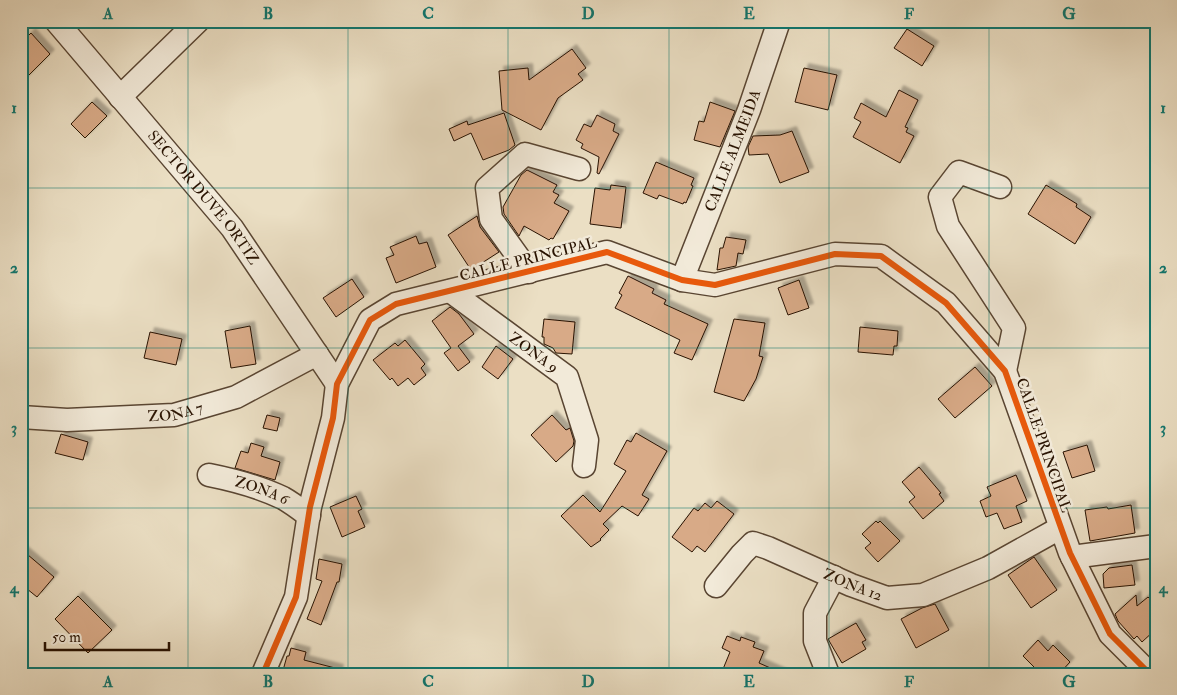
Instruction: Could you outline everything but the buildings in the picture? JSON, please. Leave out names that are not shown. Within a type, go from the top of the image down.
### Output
[{"type":"street","name":"SECTOR DUVE ORTIZ","points":[[56,21],[232,228],[337,384]]},
{"type":"street","points":[[120,97],[198,21]]},
{"type":"street","name":"CALLE ALMEIDA","points":[[682,280],[742,127],[779,21]]},
{"type":"street","points":[[529,272],[491,219],[487,188],[526,154],[579,169]]},
{"type":"street","points":[[1000,187],[959,172],[940,197],[948,226],[1014,328],[1005,370]]},
{"type":"street","name":"CALLE PRINCIPAL","points":[[263,674],[296,597],[309,516],[333,418],[337,384],[370,320],[396,304],[607,252],[682,280],[715,285],[835,254],[881,256],[946,304],[1005,370],[1060,528],[1072,557],[1110,634],[1150,674]]},
{"type":"street","name":"ZONA 9","points":[[450,291],[567,377],[587,440],[584,466]]},
{"type":"street","name":"ZONA 7","points":[[21,417],[67,420],[174,415],[236,397],[317,354]]},
{"type":"street","name":"ZONA 6","points":[[209,474],[230,479],[285,499],[309,516]]},
{"type":"street","name":"ZONA 12","points":[[716,586],[753,543],[887,598],[923,595],[988,568],[1060,528]]},
{"type":"street","points":[[1072,557],[1156,546]]},
{"type":"street","points":[[828,674],[815,641],[815,613],[834,577]]},
{"type":"cycle path","points":[[263,674],[296,597],[310,507],[333,418],[337,384],[370,320],[396,304],[607,252],[682,280],[715,285],[835,254],[881,256],[946,303],[1005,371],[1070,553],[1110,634],[1150,674]]}]
